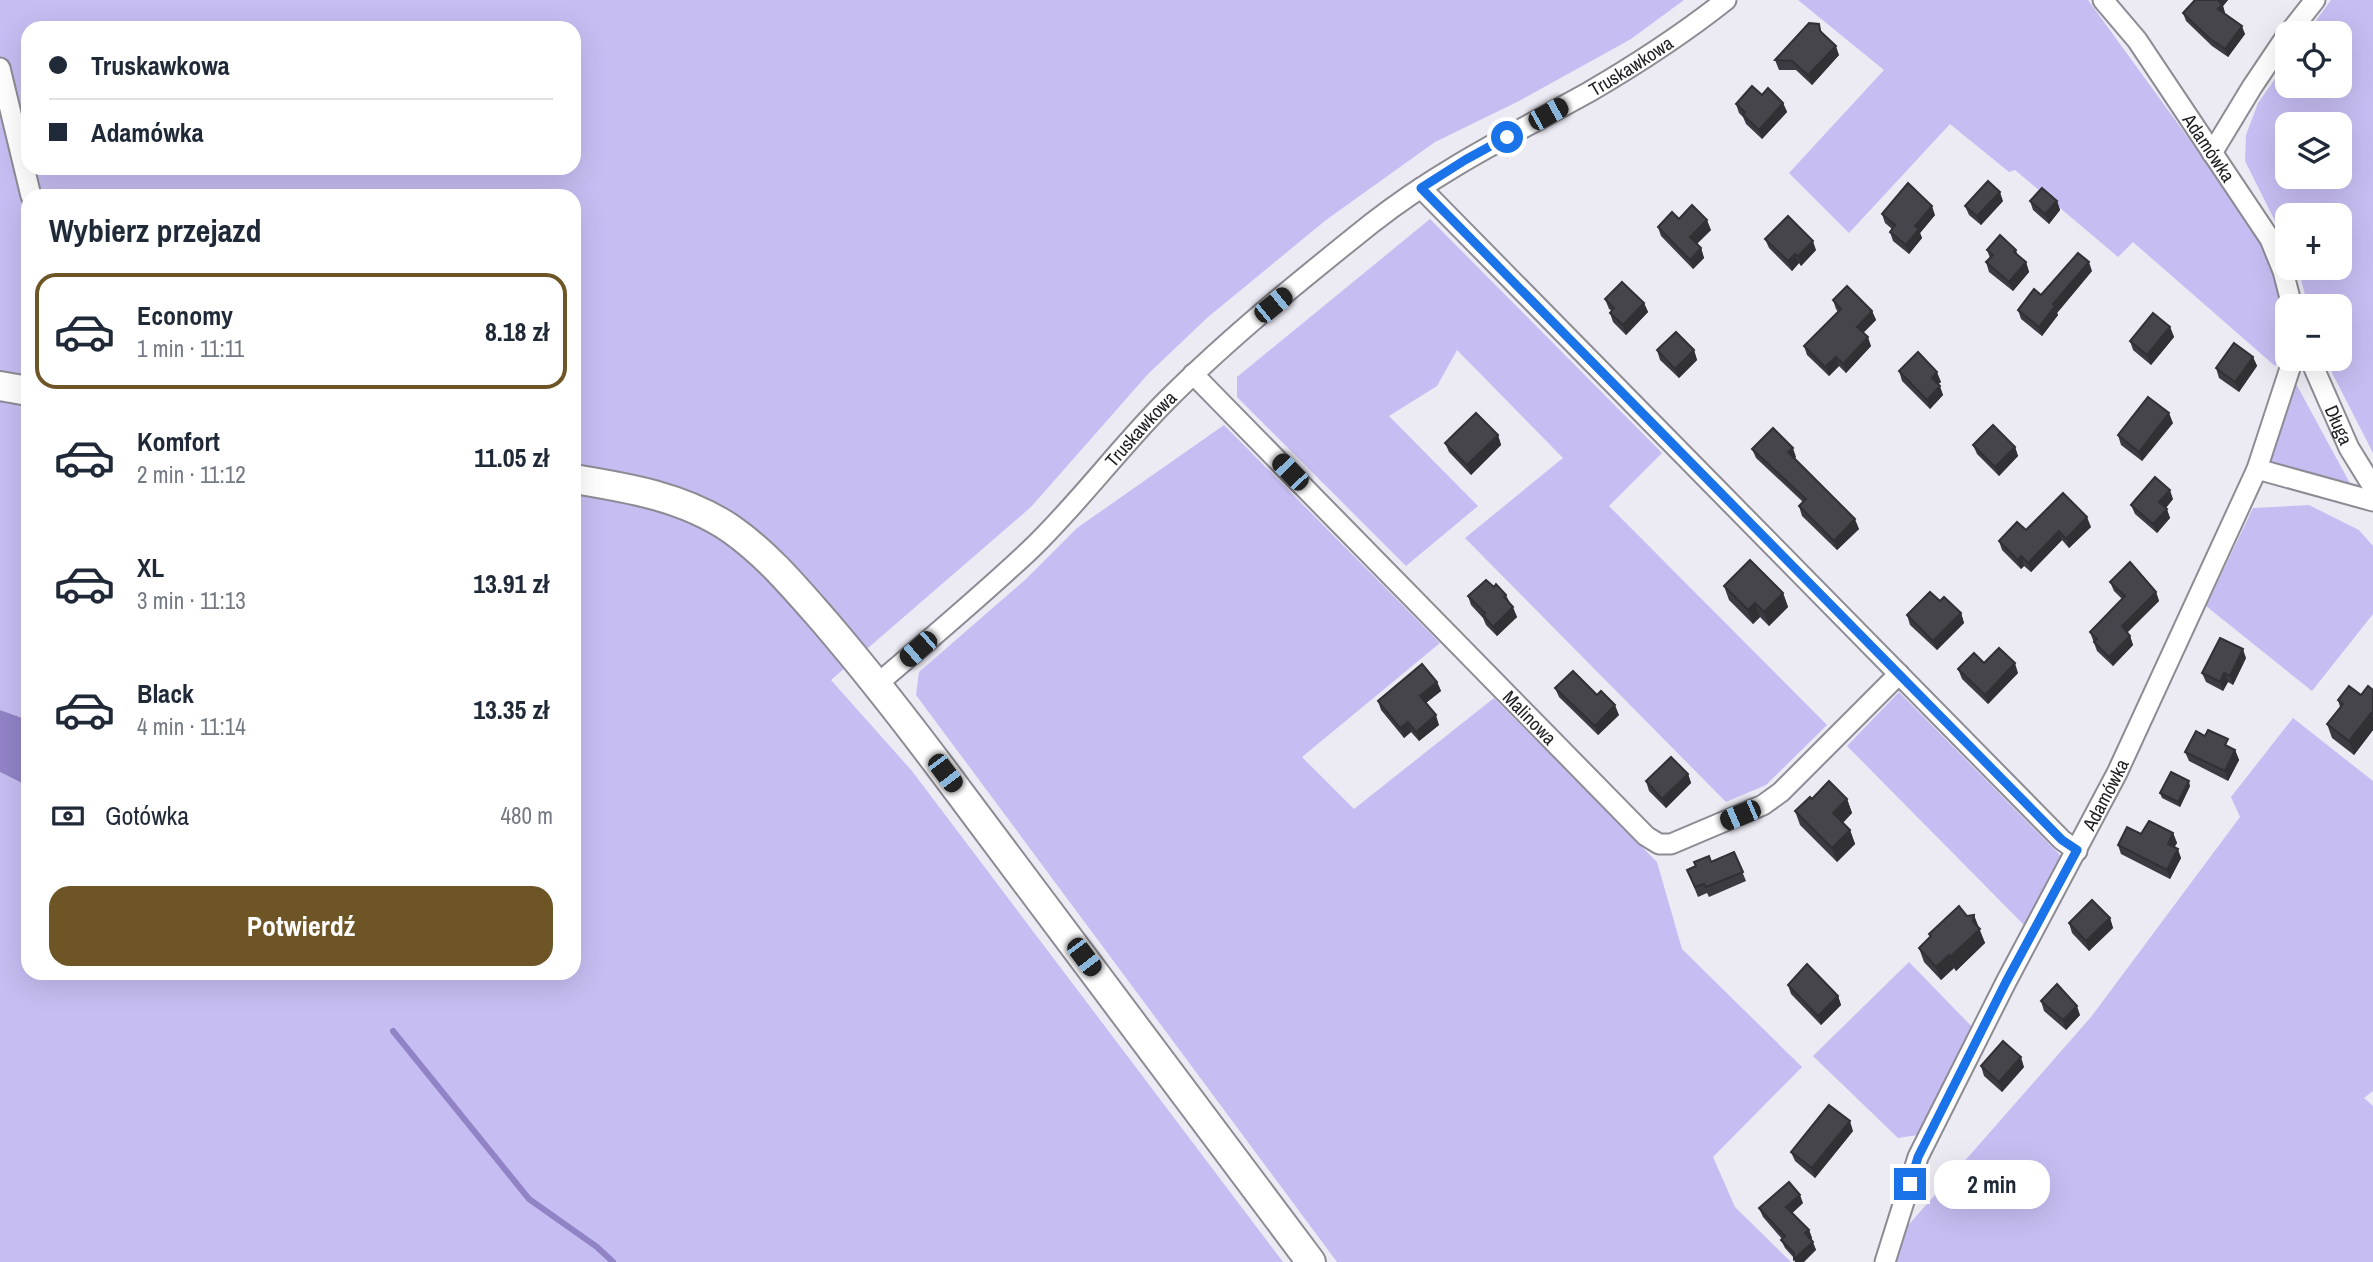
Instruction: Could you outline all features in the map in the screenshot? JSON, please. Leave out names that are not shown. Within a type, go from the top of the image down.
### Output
[{"type":"street","name":"Truskawkowa","points":[[876,685],[1031,548],[1194,374],[1233,338],[1372,223],[1465,160],[1658,50],[1726,0]]},
{"type":"street","name":"Adamówka","points":[[2103,0],[2137,40],[2270,239],[2289,294]]},
{"type":"street","points":[[2298,21],[2315,0]]},
{"type":"street","points":[[2212,153],[2275,53]]},
{"type":"street","points":[[0,68],[21,152]]},
{"type":"street","points":[[1421,188],[2062,840],[2077,850]]},
{"type":"street","name":"Adamówka","points":[[1885,1262],[1918,1157],[2006,982],[2117,774],[2257,469],[2289,371]]},
{"type":"street","name":"Długa","points":[[2315,371],[2349,448],[2373,487]]},
{"type":"street","name":"Malinowa","points":[[1194,374],[1646,836],[1659,844],[1671,844],[1763,805],[1781,792],[1899,674]]},
{"type":"street","points":[[0,386],[21,390]]},
{"type":"street","points":[[2257,469],[2373,501]]},
{"type":"street","points":[[581,480],[617,486],[683,504],[731,530],[787,578],[876,685],[1051,913],[1311,1262]]},
{"type":"shaded area","points":[[0,0],[1684,0],[1631,39],[1517,102],[1435,142],[1326,220],[1208,317],[1148,374],[1031,507],[831,680],[912,771],[1283,1262],[0,1262],[0,772],[21,782],[21,980],[581,980],[581,189],[21,189],[21,718],[0,710]]},
{"type":"shaded area","points":[[1798,0],[2088,0],[2265,247],[2278,294],[2275,294],[2275,366],[2133,242],[2118,257],[2015,170],[2009,172],[1950,124],[1849,233],[1789,173],[1884,70]]},
{"type":"shaded area","points":[[2331,0],[2373,0],[2373,453],[2331,371],[2352,371],[2352,294],[2305,294],[2301,280],[2352,280],[2352,203],[2275,203],[2275,221],[2245,161],[2246,135],[2258,103],[2275,79],[2275,98],[2352,98],[2352,21],[2316,21]]},
{"type":"shaded area","points":[[1430,219],[1662,453],[1609,506],[1827,725],[1766,785],[1726,802],[1465,538],[1563,458],[1457,350],[1437,386],[1389,416],[1478,506],[1406,566],[1237,397],[1237,377]]},
{"type":"shaded area","points":[[2294,380],[2352,487],[2269,462]]},
{"type":"shaded area","points":[[1224,425],[1440,643],[1302,757],[1354,809],[1494,698],[1657,862],[1682,949],[1802,1067],[1713,1157],[1735,1207],[1791,1262],[1337,1262],[916,695],[919,672],[1026,579],[1077,528]]},
{"type":"shaded area","points":[[2309,505],[2359,530],[2373,546],[2373,614],[2312,691],[2206,606],[2253,508]]},
{"type":"shaded area","points":[[1899,692],[2061,856],[2026,927],[1847,746]]},
{"type":"shaded area","points":[[0,710],[21,718],[21,782],[0,772]]},
{"type":"shaded area","points":[[2293,718],[2373,781],[2373,1091],[2364,1098],[2373,1106],[2373,1262],[1876,1262],[2091,1017],[2240,817],[2231,797]]},
{"type":"shaded area","points":[[1909,962],[1976,1031],[1925,1134],[1898,1138],[1813,1056]]},
{"type":"building","points":[[2195,0],[2218,0],[2222,5],[2218,9],[2242,26],[2225,49],[2183,13]]},
{"type":"building","points":[[1809,23],[1819,24],[1820,31],[1836,46],[1808,75],[1792,61],[1775,60]]},
{"type":"building","points":[[1752,86],[1762,95],[1768,88],[1783,103],[1759,130],[1736,104]]},
{"type":"building","points":[[1988,181],[2000,192],[1977,216],[1965,206]]},
{"type":"building","points":[[1908,183],[1932,206],[1915,226],[1919,229],[1906,245],[1890,232],[1895,225],[1882,214]]},
{"type":"building","points":[[2042,188],[2057,201],[2045,214],[2030,201]]},
{"type":"building","points":[[1692,205],[1707,220],[1690,237],[1701,248],[1690,260],[1658,227],[1672,212],[1679,219]]},
{"type":"building","points":[[1788,216],[1813,241],[1798,256],[1795,254],[1788,261],[1765,239]]},
{"type":"building","points":[[2000,235],[2026,262],[2009,282],[1986,262],[1993,255],[1987,250]]},
{"type":"building","points":[[2078,253],[2089,262],[2053,304],[2055,306],[2039,327],[2018,310],[2034,289],[2041,295]]},
{"type":"building","points":[[1622,282],[1644,303],[1623,325],[1610,313],[1614,308],[1605,299]]},
{"type":"building","points":[[1847,286],[1872,311],[1857,327],[1868,337],[1843,364],[1836,357],[1825,367],[1804,346],[1841,309],[1833,300]]},
{"type":"building","points":[[2153,313],[2170,327],[2147,355],[2130,341]]},
{"type":"building","points":[[1676,332],[1694,350],[1675,369],[1657,350]]},
{"type":"building","points":[[2234,343],[2253,357],[2235,382],[2216,368]]},
{"type":"building","points":[[1918,352],[1937,372],[1932,378],[1940,386],[1927,400],[1899,371]]},
{"type":"building","points":[[2148,397],[2169,413],[2139,452],[2118,435]]},
{"type":"building","points":[[1476,413],[1498,435],[1467,465],[1445,443]]},
{"type":"building","points":[[1993,425],[2015,447],[1995,467],[1973,445]]},
{"type":"building","points":[[1773,428],[1793,448],[1788,452],[1855,519],[1834,541],[1799,506],[1806,499],[1752,449]]},
{"type":"building","points":[[2155,477],[2170,490],[2159,502],[2167,509],[2153,524],[2131,505]]},
{"type":"building","points":[[2063,493],[2087,517],[2066,539],[2059,531],[2028,563],[2021,556],[2018,560],[1999,541],[2017,522],[2026,530]]},
{"type":"building","points":[[1750,560],[1783,593],[1764,612],[1755,603],[1748,610],[1724,586]]},
{"type":"building","points":[[2130,562],[2156,592],[2122,626],[2130,636],[2109,657],[2094,642],[2097,639],[2090,632],[2125,596],[2110,582]]},
{"type":"building","points":[[1486,580],[1494,587],[1496,584],[1513,607],[1493,627],[1483,615],[1485,613],[1468,596]]},
{"type":"building","points":[[1930,592],[1940,601],[1944,597],[1961,613],[1933,641],[1907,615]]},
{"type":"building","points":[[2220,638],[2243,649],[2230,676],[2224,673],[2220,682],[2202,673]]},
{"type":"building","points":[[1999,648],[2015,663],[1985,695],[1958,669],[1974,653],[1984,663]]},
{"type":"building","points":[[1422,664],[1437,682],[1420,696],[1436,715],[1416,732],[1408,722],[1400,728],[1378,701]]},
{"type":"building","points":[[1573,671],[1597,695],[1601,691],[1615,705],[1595,726],[1555,688]]},
{"type":"building","points":[[2349,686],[2361,695],[2368,686],[2373,690],[2373,714],[2371,713],[2349,741],[2327,724],[2343,704],[2338,700]]},
{"type":"building","points":[[2208,730],[2228,739],[2225,745],[2235,750],[2225,771],[2185,752],[2196,731],[2205,736]]},
{"type":"building","points":[[1671,757],[1688,774],[1662,799],[1646,781]]},
{"type":"building","points":[[2171,772],[2189,781],[2178,802],[2160,793]]},
{"type":"building","points":[[1829,781],[1847,799],[1833,813],[1850,830],[1832,848],[1795,811],[1810,797],[1812,799]]},
{"type":"building","points":[[2149,821],[2173,833],[2168,844],[2178,849],[2167,870],[2118,845],[2127,827],[2141,834]]},
{"type":"building","points":[[1734,852],[1743,872],[1706,887],[1704,884],[1695,887],[1687,870],[1696,866],[1694,862],[1709,856],[1711,862]]},
{"type":"building","points":[[2092,900],[2110,918],[2086,941],[2069,923]]},
{"type":"building","points":[[1959,906],[1967,916],[1974,915],[1973,922],[1980,929],[1936,967],[1919,948],[1931,936],[1929,934]]},
{"type":"building","points":[[1807,964],[1838,996],[1818,1016],[1788,985]]},
{"type":"building","points":[[2057,984],[2077,1006],[2063,1020],[2041,1001]]},
{"type":"building","points":[[2003,1041],[2021,1057],[1999,1082],[1981,1066]]},
{"type":"building","points":[[1829,1105],[1850,1121],[1812,1168],[1791,1152]]},
{"type":"building","points":[[1789,1182],[1800,1195],[1786,1207],[1809,1230],[1805,1233],[1813,1242],[1794,1259],[1794,1253],[1781,1240],[1785,1236],[1759,1208]]},
{"type":"waterway","points":[[393,1031],[529,1199],[597,1247],[613,1262]]},
{"type":"route","points":[[1507,137],[1421,188],[2062,840],[2077,850],[2006,982],[1918,1157],[1910,1184]]}]
